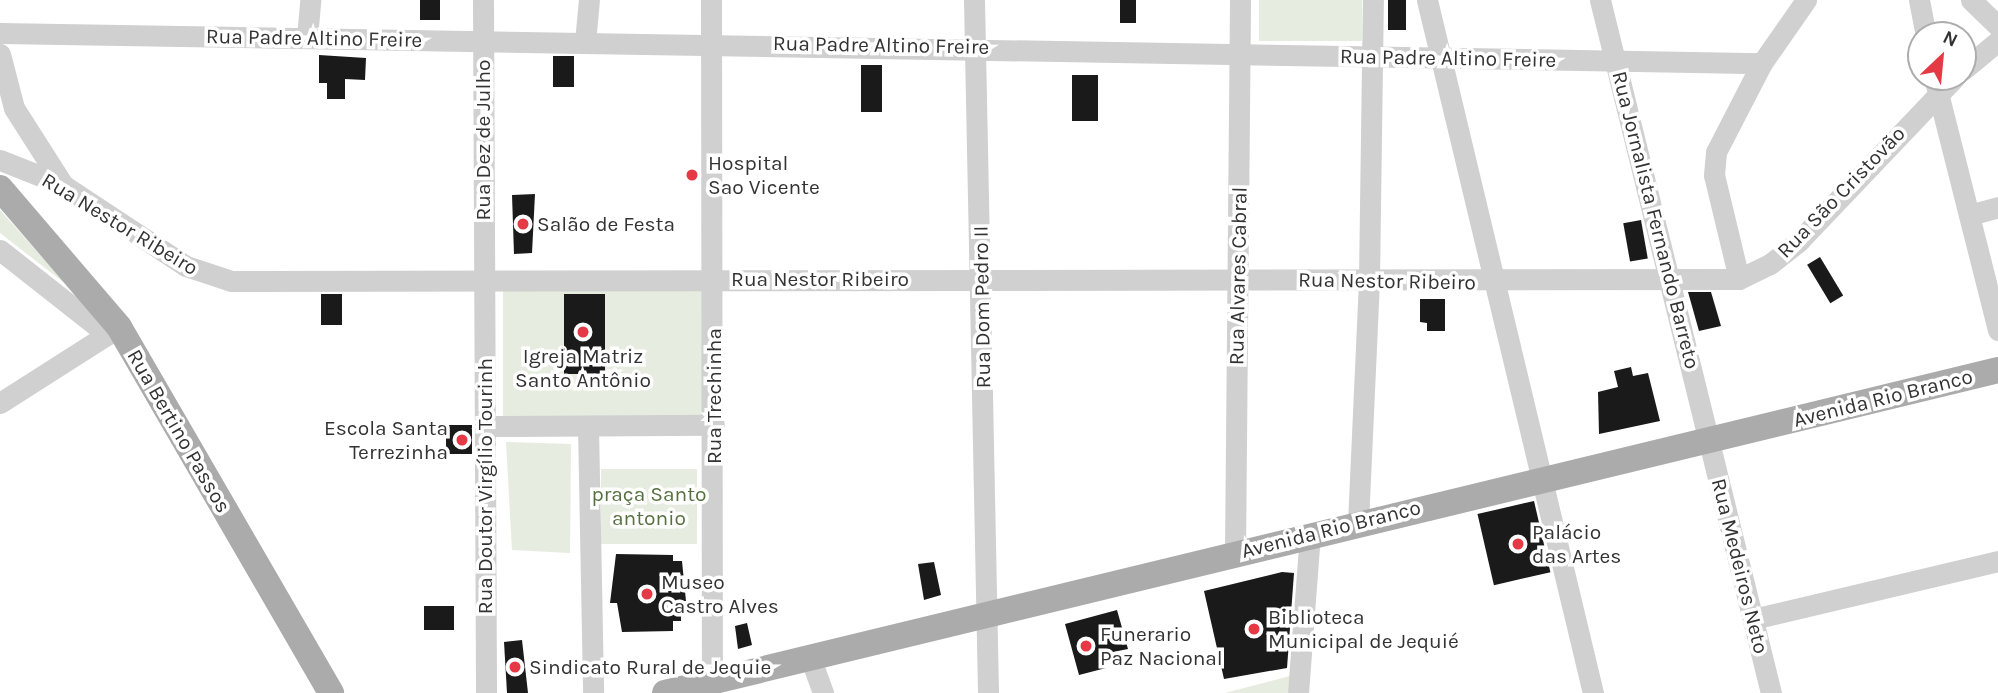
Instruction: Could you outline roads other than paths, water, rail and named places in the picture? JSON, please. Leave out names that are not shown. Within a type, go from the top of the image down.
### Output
[{"type":"main road","name":"Rua Bertino Passos","points":[[0,188],[113,331],[331,693]]},
{"type":"main road","name":"Avenida Rio Branco","points":[[665,693],[712,687],[810,657],[1540,478],[1998,370]]},
{"type":"street","points":[[307,38],[310,0]]},
{"type":"street","name":"Rua Dez de Julho","points":[[483,0],[483,280]]},
{"type":"street","points":[[585,42],[589,0]]},
{"type":"street","name":"Rua Trechinha","points":[[711,0],[714,280],[712,687]]},
{"type":"street","name":"Rua Dom Pedro II","points":[[974,0],[973,46],[982,279],[988,693]]},
{"type":"street","name":"Rua Alvares Cabral","points":[[1235,553],[1240,0]]},
{"type":"street","points":[[1358,523],[1370,279],[1373,0]]},
{"type":"street","points":[[1427,0],[1438,56],[1592,693]]},
{"type":"street","name":"Rua Jornalista Fernando Barreto","points":[[1600,0],[1710,440]]},
{"type":"street","points":[[1739,279],[1714,175],[1716,152],[1762,63],[1806,0]]},
{"type":"street","points":[[1919,0],[1923,21]]},
{"type":"street","points":[[1971,0],[1998,26]]},
{"type":"street","name":"Rua Padre Altino Freire","points":[[0,33],[483,42],[973,46],[1240,57],[1438,56],[1762,63]]},
{"type":"street","points":[[1977,58],[1998,41]]},
{"type":"street","points":[[0,54],[14,108],[63,185]]},
{"type":"street","name":"Rua São Cristovão","points":[[1671,281],[1739,279],[1770,264],[1799,241],[1930,91]]},
{"type":"street","points":[[1938,91],[1998,330]]},
{"type":"street","name":"Rua Nestor Ribeiro","points":[[0,160],[63,185],[186,266],[221,279],[1671,281]]},
{"type":"street","points":[[0,179],[23,169]]},
{"type":"street","points":[[1969,215],[1998,207]]},
{"type":"street","points":[[0,250],[113,331],[0,403]]},
{"type":"street","name":"Rua Doutor Virgílio Tourinh","points":[[483,280],[486,693]]},
{"type":"street","points":[[486,426],[714,425]]},
{"type":"street","points":[[588,426],[593,693]]},
{"type":"street","name":"Rua Medeiros Neto","points":[[1710,440],[1771,693]]},
{"type":"street","points":[[1298,693],[1310,535]]},
{"type":"street","points":[[1753,619],[1998,561]]},
{"type":"street","points":[[810,657],[823,693]]},
{"type":"place","name":"Hospital Sao Vicente","points":[[692,175]]},
{"type":"place","name":"Salão de Festa","points":[[523,224]]},
{"type":"place","name":"Igreja Matriz Santo Antônio","points":[[583,332]]},
{"type":"place","name":"Escola Santa Terrezinha","points":[[462,440]]},
{"type":"place","name":"Palácio das Artes","points":[[1518,544]]},
{"type":"place","name":"Museo Castro Alves","points":[[647,594]]},
{"type":"place","name":"Biblioteca Municipal de Jequié","points":[[1254,629]]},
{"type":"place","name":"Funerario Paz Nacional","points":[[1086,646]]},
{"type":"place","name":"Sindicato Rural de Jequie","points":[[515,667]]},
{"type":"park label","name":"praça Santo antonio","points":[[649,506]]}]
